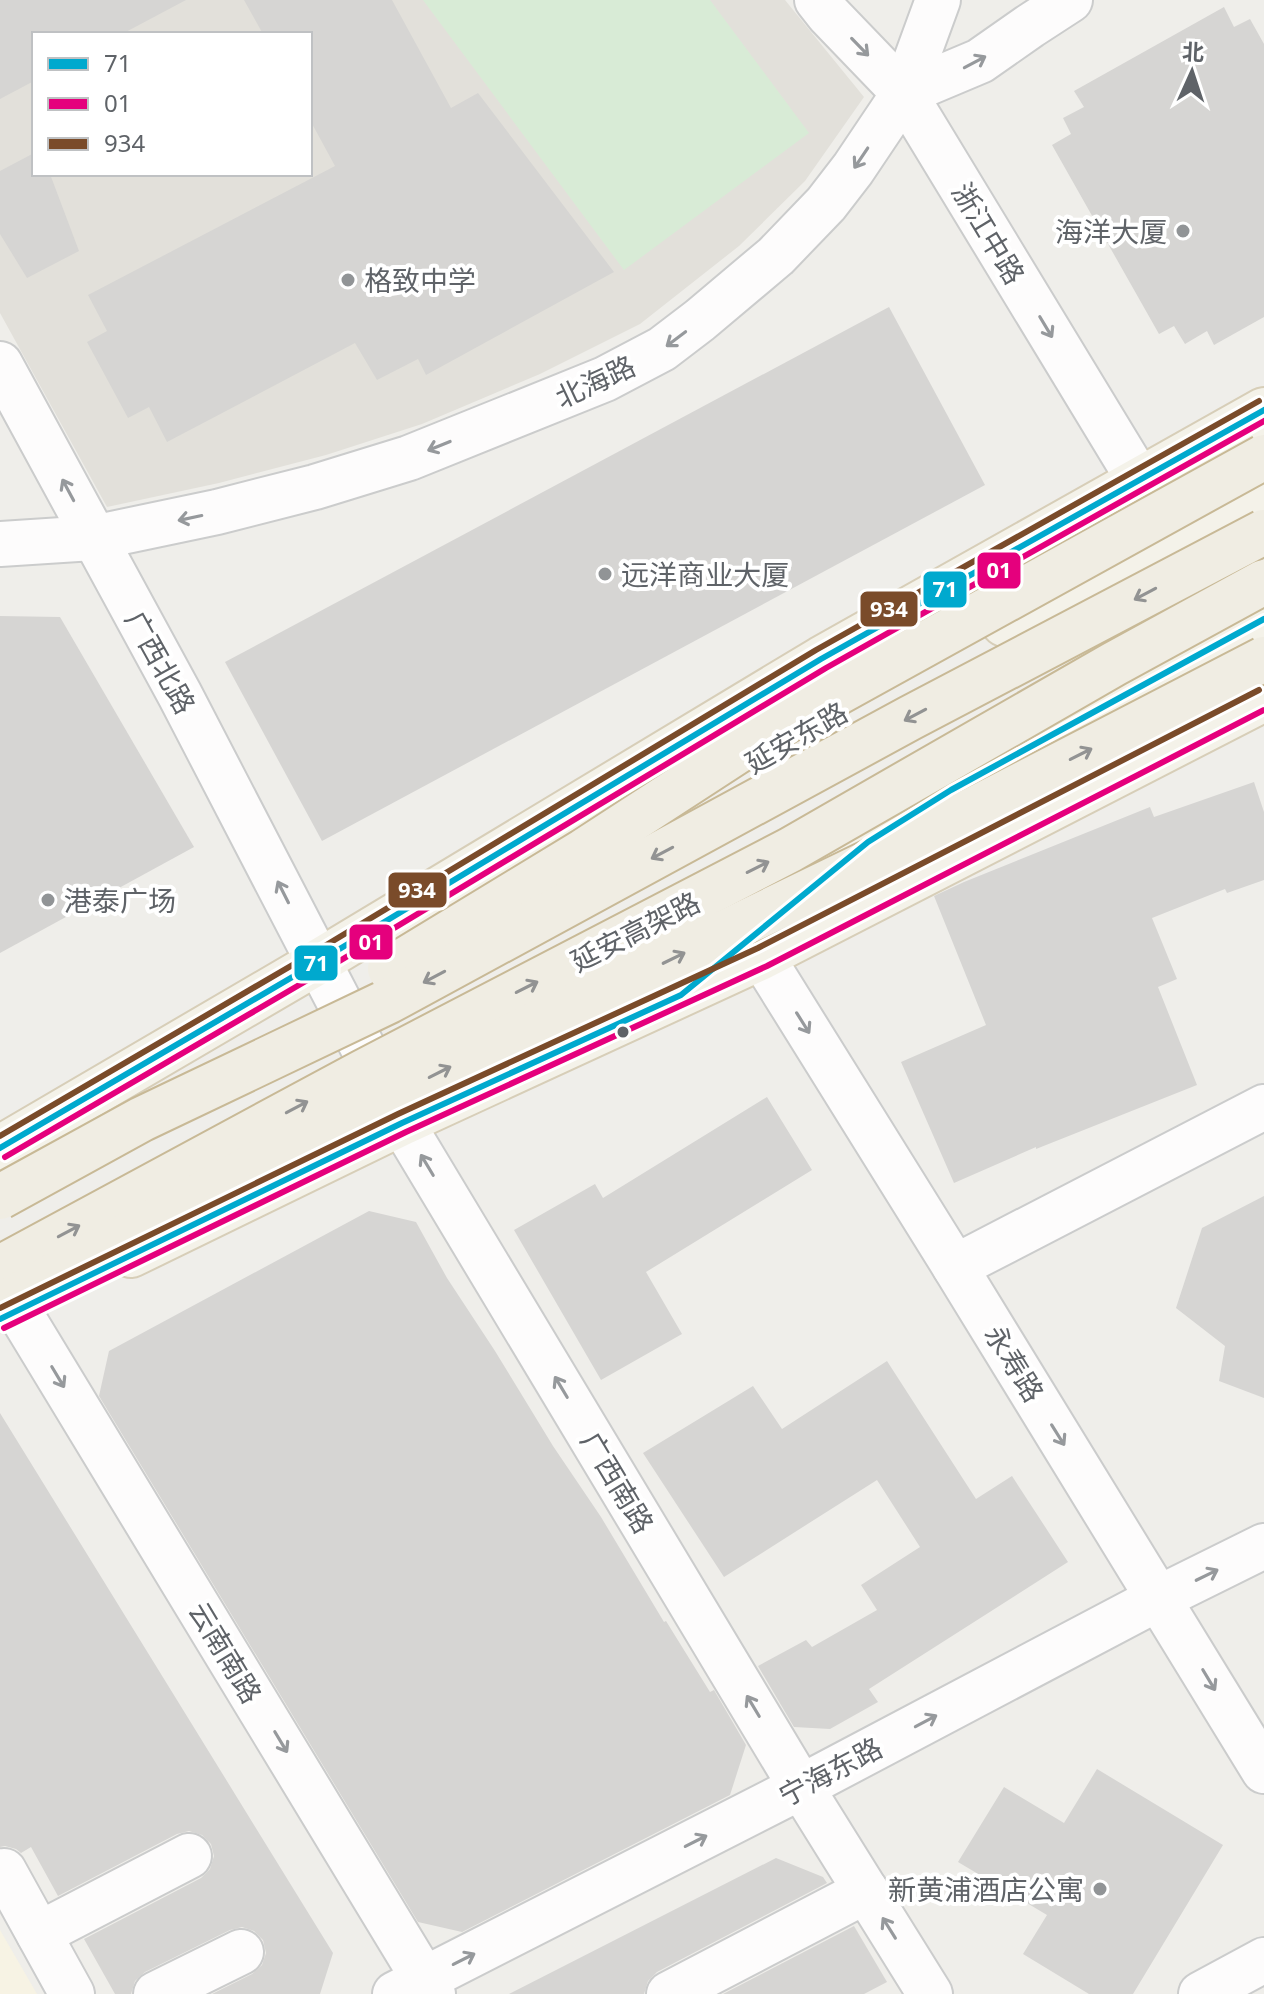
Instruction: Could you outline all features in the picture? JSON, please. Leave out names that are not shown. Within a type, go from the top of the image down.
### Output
[{"type":"highway","points":[[142,1119],[584,851],[770,730],[1264,457]]},
{"type":"highway","name":"延安高架路","points":[[0,1197],[142,1119],[389,1001],[910,718],[1264,532]]},
{"type":"highway","name":"延安高架路","points":[[0,1268],[363,1072],[790,850],[1114,664],[1264,582]]},
{"type":"highway","points":[[6,1311],[266,1159],[907,844],[1253,639]]},
{"type":"main road","name":"延安东路","points":[[0,1148],[318,962],[821,659],[1264,410]]},
{"type":"main road","name":"延安东路","points":[[318,962],[546,883],[901,676],[1264,488]]},
{"type":"main road","points":[[681,995],[868,842],[951,790],[1253,639]]},
{"type":"main road","points":[[6,1311],[762,957],[1264,697]]},
{"type":"street","name":"浙江中路","points":[[817,0],[904,93],[1173,537],[1253,639],[1264,697]]},
{"type":"street","name":"北海路","points":[[0,544],[93,538],[217,512],[315,487],[409,458],[605,379],[662,349],[776,256],[826,204],[904,93],[938,0]]},
{"type":"street","points":[[904,93],[980,61],[1070,0]]},
{"type":"street","name":"广西北路","points":[[0,364],[180,695],[318,962]]},
{"type":"street","name":"永寿路","points":[[762,957],[1264,1771]]},
{"type":"street","name":"广西南路","points":[[318,962],[402,1123],[866,1891],[917,1990]]},
{"type":"street","points":[[955,1267],[1264,1107]]},
{"type":"street","name":"云南南路","points":[[6,1311],[417,1989]]},
{"type":"street","name":"宁海东路","points":[[417,1989],[1159,1598],[1264,1546]]},
{"type":"street","points":[[39,1934],[189,1856]]},
{"type":"street","points":[[4,1871],[72,1994]]},
{"type":"street","points":[[669,1994],[866,1891]]},
{"type":"street","points":[[156,1994],[241,1952]]},
{"type":"street","points":[[1201,1994],[1264,1960]]},
{"type":"shaded area","name":"格致中学","points":[[0,0],[785,0],[864,97],[805,181],[739,246],[640,324],[540,374],[422,424],[326,455],[219,483],[107,507],[0,313]]},
{"type":"shaded area","points":[[0,1930],[37,1994],[0,1994]]},
{"type":"green space","points":[[423,0],[710,0],[809,133],[624,270]]},
{"type":"building","points":[[0,0],[186,0],[126,32],[32,32],[32,82],[0,99]]},
{"type":"building","points":[[244,0],[392,0],[451,108],[478,93],[614,272],[426,375],[418,359],[377,380],[355,343],[167,442],[149,407],[128,418],[87,342],[107,331],[88,295],[335,166],[312,124],[312,32],[262,32]]},
{"type":"building","name":"海洋大厦","points":[[1224,7],[1234,27],[1250,19],[1264,44],[1264,317],[1214,345],[1207,331],[1185,344],[1174,326],[1159,334],[1052,145],[1071,134],[1063,118],[1084,107],[1074,91]]},
{"type":"building","points":[[32,154],[32,176],[51,176],[79,251],[27,278],[0,234],[0,171]]},
{"type":"building","name":"远洋商业大厦","points":[[889,307],[985,485],[322,841],[225,662]]},
{"type":"building","name":"港泰广场","points":[[0,616],[60,617],[194,847],[0,953]]},
{"type":"building","points":[[1254,782],[1264,812],[1264,880],[1227,893],[1225,889],[1152,918],[1177,979],[1158,987],[1197,1085],[1036,1147],[954,1183],[901,1062],[986,1025],[934,896],[1150,807],[1154,817]]},
{"type":"building","points":[[767,1097],[812,1170],[646,1272],[682,1334],[601,1380],[514,1230],[595,1184],[603,1198]]},
{"type":"building","points":[[1264,1196],[1264,1398],[1219,1381],[1225,1346],[1176,1308],[1202,1228]]},
{"type":"building","points":[[369,1211],[416,1222],[447,1278],[601,1517],[664,1622],[710,1692],[714,1690],[746,1745],[730,1795],[462,1932],[418,1922],[99,1396],[109,1351]]},
{"type":"building","points":[[887,1361],[976,1499],[1012,1476],[1068,1562],[869,1689],[878,1702],[830,1729],[794,1727],[758,1666],[806,1640],[812,1647],[877,1610],[861,1585],[920,1547],[877,1480],[724,1577],[643,1453],[753,1386],[782,1429]]},
{"type":"building","points":[[0,1413],[333,1953],[320,1994],[212,1994],[252,1974],[262,1965],[266,1953],[263,1940],[254,1931],[242,1927],[145,1972],[135,1981],[131,1994],[115,1994],[84,1939],[201,1878],[210,1869],[214,1856],[211,1844],[202,1835],[189,1831],[177,1834],[58,1896],[31,1847],[21,1853],[16,1849],[0,1847]]},
{"type":"building","name":"新黄浦酒店公寓","points":[[1097,1769],[1223,1845],[1133,1994],[1089,1994],[1023,1954],[1047,1915],[958,1862],[1004,1787],[1064,1823]]},
{"type":"building","points":[[776,1858],[823,1877],[827,1883],[657,1972],[648,1981],[644,1994],[509,1994]]},
{"type":"building","points":[[854,1926],[887,1982],[864,1994],[723,1994]]},
{"type":"transit line","name":"934","points":[[0,1136],[313,953],[816,650],[1259,401]]},
{"type":"transit line","name":"71","points":[[0,1148],[318,962],[821,659],[1264,410]]},
{"type":"transit line","name":"01","points":[[5,1157],[323,971],[826,668],[1264,421]]},
{"type":"transit line","name":"71","points":[[0,1319],[402,1123],[681,995],[868,842],[951,790],[1264,619]]},
{"type":"transit line","name":"934","points":[[0,1308],[398,1114],[758,948],[1259,690]]},
{"type":"transit line","name":"01","points":[[4,1328],[406,1132],[767,966],[1264,710]]},
{"type":"place","name":"海洋大厦","points":[[1183,231]]},
{"type":"place","name":"格致中学","points":[[348,280]]},
{"type":"place","name":"远洋商业大厦","points":[[605,574]]},
{"type":"place","name":"港泰广场","points":[[48,900]]},
{"type":"place","name":"新黄浦酒店公寓","points":[[1100,1889]]}]
